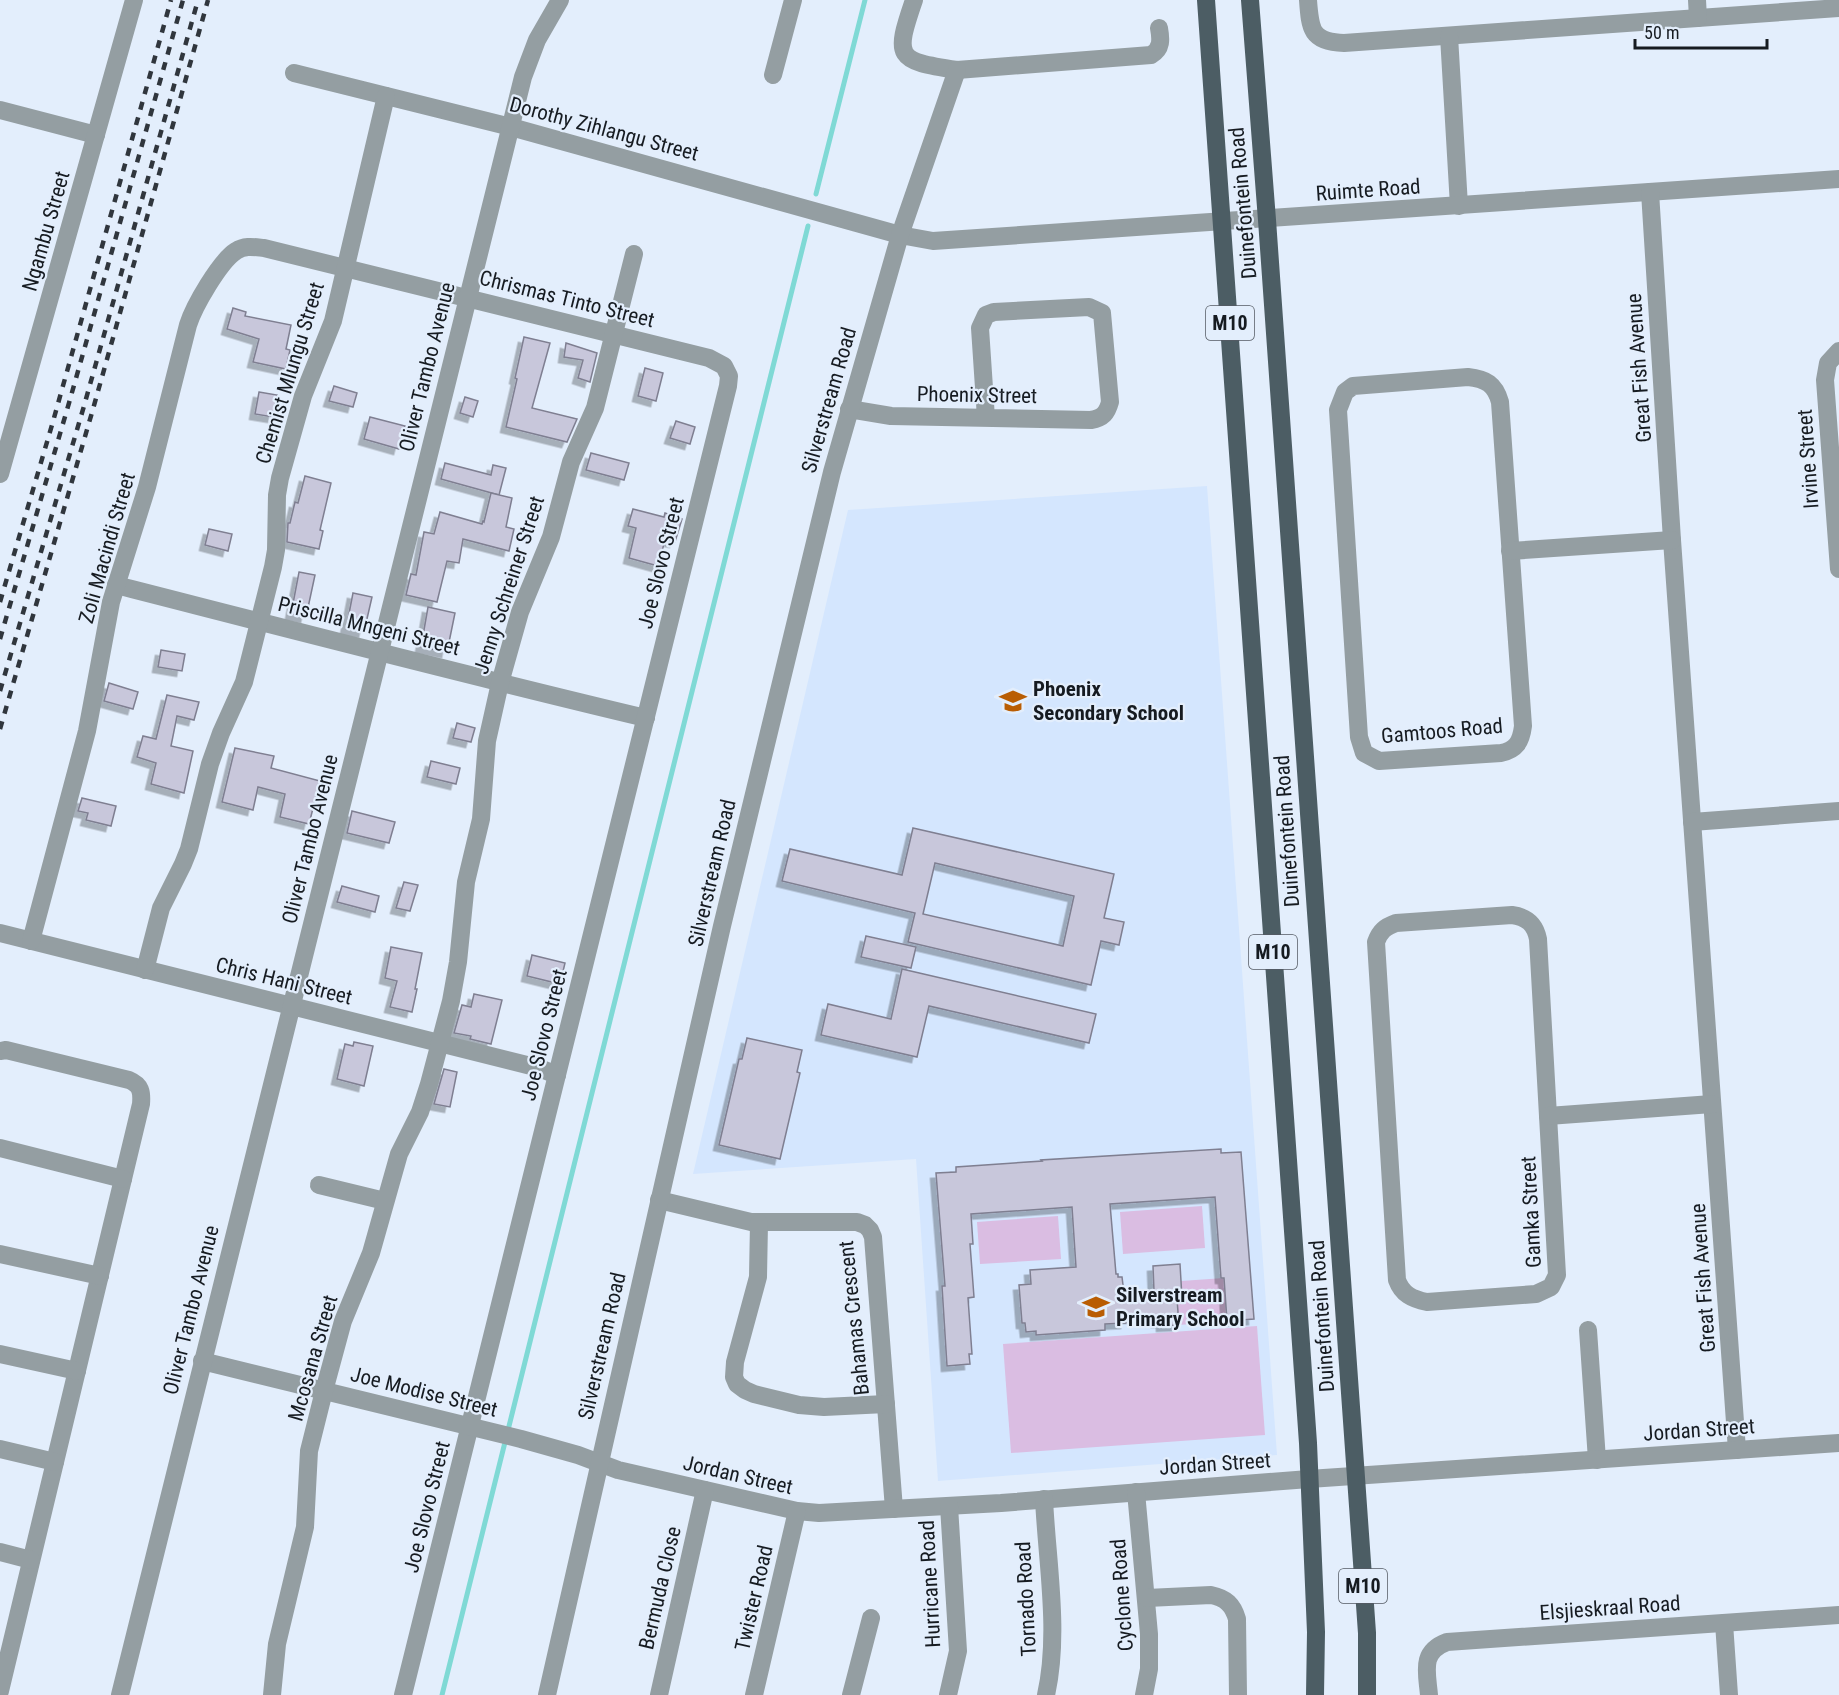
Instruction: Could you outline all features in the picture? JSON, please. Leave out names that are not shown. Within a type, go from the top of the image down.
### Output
[{"type":"main road","name":"Duinefontein Road","points":[[1206,0],[1309,1479],[1316,1632],[1315,1695]]},
{"type":"main road","name":"Duinefontein Road","points":[[1250,0],[1367,1633],[1367,1695]]},
{"type":"street","name":"Ngambu Street","points":[[0,474],[134,0]]},
{"type":"street","name":"Oliver Tambo Avenue","points":[[120,1695],[528,58],[560,0]]},
{"type":"street","points":[[773,75],[793,0]]},
{"type":"street","points":[[915,0],[903,31],[902,49],[907,56],[925,66],[957,70],[1151,55],[1159,48],[1159,28]]},
{"type":"street","points":[[1308,0],[1312,27],[1317,36],[1329,42],[1344,43],[1839,8]]},
{"type":"street","points":[[1697,0],[1698,18]]},
{"type":"street","points":[[1449,36],[1459,206]]},
{"type":"street","name":"Silverstream Road","points":[[547,1695],[659,1200],[832,472],[900,235],[957,70]]},
{"type":"street","name":"Dorothy Zihlangu Street","points":[[294,73],[511,127],[900,235]]},
{"type":"street","name":"Chemist Mlungu Street","points":[[145,970],[161,908],[186,857],[210,764],[244,682],[276,550],[275,514],[280,478],[303,396],[329,333],[386,96]]},
{"type":"street","points":[[0,110],[96,135]]},
{"type":"street","name":"Ruimte Road","points":[[900,235],[918,240],[948,241],[1839,179]]},
{"type":"street","name":"Great Fish Avenue","points":[[1650,192],[1672,540],[1704,957],[1712,1104],[1724,1239],[1737,1450]]},
{"type":"street","name":"Chrismas Tinto Street","points":[[238,249],[251,246],[264,248],[346,267],[718,361],[727,370],[728,386]]},
{"type":"street","name":"Zoli Macindi Street","points":[[31,941],[84,740],[111,602],[144,498],[192,314],[197,302],[226,261],[238,249]]},
{"type":"street","name":"Jenny Schreiner Street","points":[[440,1044],[455,982],[462,905],[481,819],[486,748],[500,683],[516,622],[551,537],[571,462],[595,408],[634,254]]},
{"type":"street","name":"Phoenix Street","points":[[849,409],[891,416],[986,418],[1092,420],[1104,415],[1110,402],[1104,317],[1099,310],[1089,307],[994,312],[986,315],[980,328],[986,418]]},
{"type":"street","name":"Irvine Street","points":[[1839,351],[1828,363],[1825,380],[1837,515],[1839,569]]},
{"type":"street","name":"Gamtoos Road","points":[[1468,377],[1479,378],[1490,383],[1497,391],[1500,402],[1510,551],[1523,726],[1517,746],[1510,752],[1501,753],[1387,762],[1379,762],[1371,758],[1364,753],[1361,746],[1358,725],[1337,419],[1340,399],[1345,392],[1353,386],[1364,384],[1468,377]]},
{"type":"street","name":"Joe Slovo Street","points":[[404,1695],[728,386]]},
{"type":"street","points":[[1510,551],[1672,540]]},
{"type":"street","name":"Priscilla Mngeni Street","points":[[116,585],[646,718]]},
{"type":"street","points":[[1692,822],[1839,811]]},
{"type":"street","name":"Gamka Street","points":[[1512,915],[1522,916],[1530,921],[1536,930],[1538,939],[1548,1116],[1558,1268],[1555,1282],[1545,1292],[1536,1294],[1427,1302],[1409,1297],[1400,1289],[1397,1280],[1376,952],[1380,933],[1387,926],[1396,923],[1512,915]]},
{"type":"street","name":"Chris Hani Street","points":[[0,933],[557,1075]]},
{"type":"street","name":"Mcosana Street","points":[[272,1695],[277,1644],[305,1527],[309,1451],[324,1391],[343,1321],[371,1253],[399,1154],[420,1112],[440,1044]]},
{"type":"street","points":[[0,1051],[6,1050],[137,1083],[142,1091],[141,1104],[31,1560],[5,1648],[0,1691]]},
{"type":"street","points":[[1548,1116],[1712,1104]]},
{"type":"street","points":[[0,1148],[123,1179]]},
{"type":"street","points":[[319,1185],[385,1201]]},
{"type":"street","name":"Bahamas Crescent","points":[[659,1200],[744,1221],[759,1223],[848,1221],[865,1225],[870,1230],[873,1237],[894,1509]]},
{"type":"street","points":[[759,1223],[758,1276],[735,1362],[734,1377],[737,1384],[754,1394],[799,1406],[886,1404]]},
{"type":"street","points":[[0,1254],[100,1275]]},
{"type":"street","points":[[1588,1330],[1597,1460]]},
{"type":"street","points":[[0,1354],[77,1371]]},
{"type":"street","name":"Joe Modise Street","points":[[202,1361],[521,1439],[599,1463]]},
{"type":"street","name":"Jordan Street","points":[[599,1463],[618,1470],[797,1511],[836,1513],[1839,1443]]},
{"type":"street","points":[[0,1449],[55,1462]]},
{"type":"street","name":"Bermuda Close","points":[[659,1695],[705,1490]]},
{"type":"street","name":"Cyclone Road","points":[[1136,1492],[1147,1598],[1149,1653],[1144,1695]]},
{"type":"street","name":"Tornado Road","points":[[1044,1499],[1053,1643],[1052,1666],[1046,1695]]},
{"type":"street","name":"Hurricane Road","points":[[948,1695],[957,1651],[949,1506]]},
{"type":"street","name":"Twister Road","points":[[754,1695],[797,1511]]},
{"type":"street","points":[[0,1552],[31,1560]]},
{"type":"street","points":[[1147,1598],[1211,1595],[1228,1602],[1237,1619],[1238,1695]]},
{"type":"street","name":"Elsjieskraal Road","points":[[1429,1695],[1428,1659],[1430,1652],[1447,1642],[1839,1615]]},
{"type":"street","points":[[851,1695],[871,1618]]},
{"type":"street","points":[[1724,1623],[1729,1695]]},
{"type":"shaded area","name":"Phoenix Secondary School","points":[[1207,486],[1277,1455],[938,1481],[916,1159],[693,1174],[848,510]]},
{"type":"shaded area","points":[[1202,1206],[1205,1248],[1123,1254],[1120,1212]]},
{"type":"shaded area","points":[[1058,1216],[1061,1259],[980,1264],[977,1222]]},
{"type":"shaded area","points":[[1224,1278],[1227,1321],[1179,1325],[1177,1299],[1182,1298],[1181,1281]]},
{"type":"shaded area","points":[[1257,1326],[1265,1435],[1011,1453],[1003,1344]]},
{"type":"building","points":[[233,308],[246,312],[245,316],[291,325],[286,349],[290,350],[286,369],[253,362],[259,339],[227,329]]},
{"type":"building","points":[[524,337],[550,343],[532,408],[577,419],[567,442],[506,427]]},
{"type":"building","points":[[566,343],[597,353],[590,382],[578,378],[583,360],[564,357]]},
{"type":"building","points":[[645,368],[663,373],[656,401],[638,396]]},
{"type":"building","points":[[334,386],[357,393],[353,407],[329,401]]},
{"type":"building","points":[[259,392],[277,395],[273,417],[255,414]]},
{"type":"building","points":[[465,397],[478,401],[473,417],[460,413]]},
{"type":"building","points":[[370,417],[405,426],[399,449],[364,439]]},
{"type":"building","points":[[676,421],[695,427],[690,444],[670,438]]},
{"type":"building","points":[[591,453],[629,463],[624,480],[586,470]]},
{"type":"building","points":[[445,463],[491,475],[493,465],[506,468],[499,495],[441,479]]},
{"type":"building","points":[[305,476],[331,483],[320,530],[323,531],[319,549],[287,542],[288,523],[290,523],[295,502],[298,503]]},
{"type":"building","points":[[491,493],[512,498],[506,527],[514,529],[509,551],[463,539],[459,563],[447,561],[437,602],[406,595],[411,574],[416,575],[424,532],[434,534],[440,512],[482,524]]},
{"type":"building","points":[[633,509],[664,517],[665,513],[682,519],[675,542],[665,540],[658,566],[629,558],[636,528],[628,526]]},
{"type":"building","points":[[209,529],[232,534],[228,551],[205,545]]},
{"type":"building","points":[[299,572],[315,575],[306,617],[291,614]]},
{"type":"building","points":[[353,593],[372,597],[364,632],[346,629]]},
{"type":"building","points":[[428,607],[455,613],[447,652],[421,647]]},
{"type":"building","points":[[161,650],[185,654],[182,671],[158,667]]},
{"type":"building","points":[[109,683],[138,692],[133,709],[104,701]]},
{"type":"building","points":[[167,695],[199,702],[194,720],[177,716],[171,746],[193,751],[184,793],[151,784],[156,763],[137,757],[143,736],[156,739]]},
{"type":"building","points":[[457,723],[475,728],[471,742],[453,738]]},
{"type":"building","points":[[235,748],[274,756],[271,768],[320,781],[309,824],[280,817],[285,794],[258,787],[253,810],[222,802]]},
{"type":"building","points":[[431,761],[460,768],[456,784],[427,777]]},
{"type":"building","points":[[82,798],[116,806],[111,826],[86,820],[88,813],[78,811]]},
{"type":"building","points":[[352,811],[395,822],[389,843],[347,833]]},
{"type":"building","points":[[913,828],[1114,874],[1104,918],[1124,922],[1119,945],[1101,941],[1091,985],[908,942],[915,913],[782,881],[790,849],[902,875]],"holes":[[[935,863],[1074,896],[1063,946],[923,914]]]},
{"type":"building","points":[[404,882],[418,885],[410,911],[396,908]]},
{"type":"building","points":[[342,886],[379,896],[375,912],[337,902]]},
{"type":"building","points":[[866,936],[916,947],[911,968],[861,957]]},
{"type":"building","points":[[391,947],[422,953],[412,1012],[390,1007],[397,981],[385,978]]},
{"type":"building","points":[[532,955],[565,963],[560,984],[527,976]]},
{"type":"building","points":[[902,969],[1096,1014],[1089,1043],[929,1006],[917,1057],[821,1035],[828,1004],[891,1019]]},
{"type":"building","points":[[474,994],[502,1000],[491,1044],[470,1039],[471,1036],[454,1033],[462,1005],[471,1007]]},
{"type":"building","points":[[747,1038],[802,1050],[797,1072],[800,1073],[780,1159],[719,1145],[739,1059],[742,1059]]},
{"type":"building","points":[[354,1042],[373,1046],[364,1086],[337,1079],[345,1044],[353,1046]]},
{"type":"building","points":[[444,1069],[457,1072],[450,1107],[434,1104]]},
{"type":"building","points":[[1221,1149],[1221,1153],[1241,1152],[1254,1319],[1227,1321],[1224,1278],[1221,1278],[1215,1197],[1110,1204],[1116,1274],[1122,1277],[1124,1293],[1154,1291],[1153,1266],[1180,1264],[1182,1298],[1177,1299],[1179,1325],[1162,1326],[1162,1322],[1157,1322],[1156,1317],[1126,1318],[1126,1323],[1105,1324],[1105,1330],[1036,1335],[1036,1331],[1026,1332],[1025,1323],[1022,1323],[1019,1285],[1031,1284],[1030,1270],[1076,1267],[1072,1207],[971,1214],[973,1244],[970,1244],[974,1297],[968,1298],[972,1354],[969,1354],[970,1364],[947,1366],[942,1286],[945,1286],[936,1173],[956,1172],[956,1167]]},
{"type":"waterway","points":[[816,194],[865,0]]},
{"type":"waterway","points":[[442,1695],[808,226]]},
{"type":"railway","points":[[0,602],[171,0]]},
{"type":"railway","points":[[0,639],[183,0]]},
{"type":"railway","points":[[0,691],[84,406],[198,0]]},
{"type":"railway","points":[[0,729],[208,0]]},
{"type":"place","name":"Phoenix Secondary School","points":[[1013,701]]},
{"type":"place","name":"Silverstream Primary School","points":[[1096,1307]]}]
